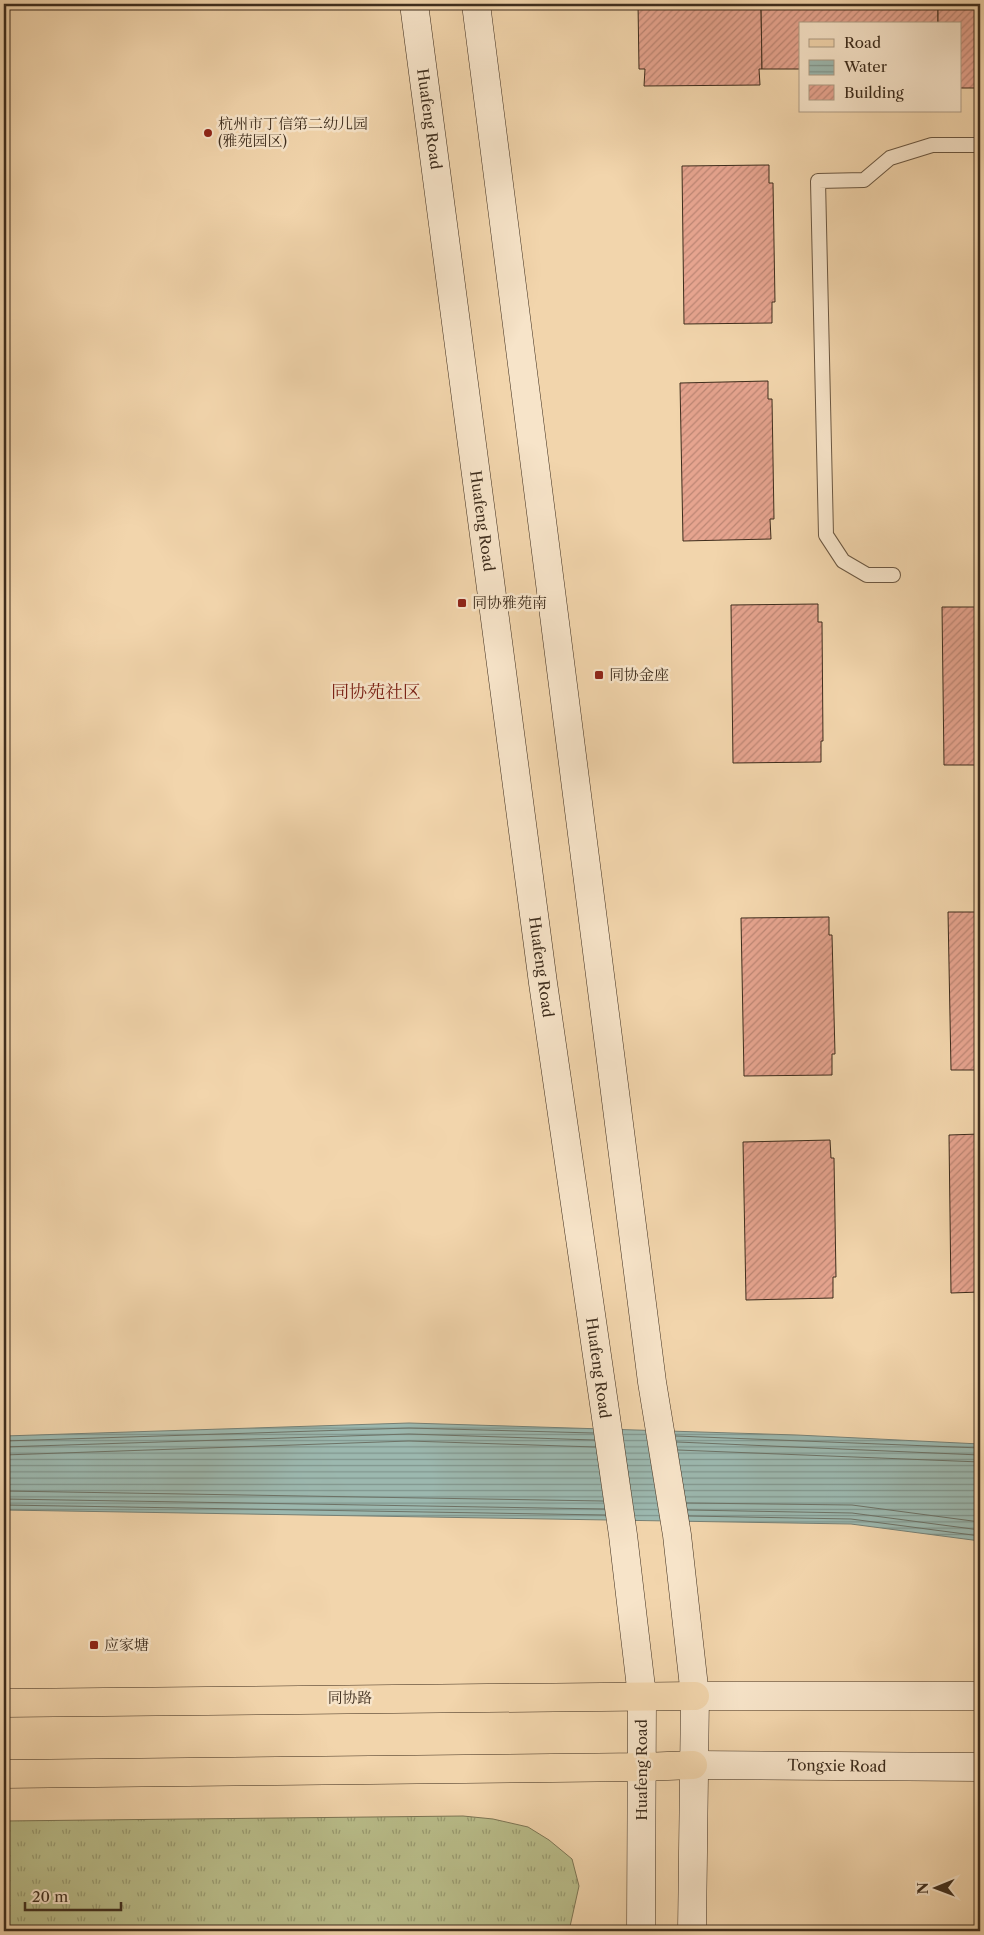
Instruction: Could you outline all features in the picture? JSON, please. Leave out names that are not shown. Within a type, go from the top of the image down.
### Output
[{"type":"main road","name":"Huafeng Road","points":[[414,4],[543,983],[623,1536],[642,1696],[641,1931]]},
{"type":"main road","points":[[476,4],[652,1382],[677,1534],[695,1696],[692,1931]]},
{"type":"main road","points":[[695,1696],[980,1696]]},
{"type":"main road","name":"同协路","points":[[4,1702],[695,1696]]},
{"type":"main road","points":[[4,1774],[693,1765]]},
{"type":"main road","name":"Tongxie Road","points":[[693,1765],[980,1767]]},
{"type":"lane","points":[[893,575],[867,575],[843,561],[826,535],[818,181],[864,180],[890,158],[932,145],[980,145]]},
{"type":"green space","points":[[463,1816],[493,1819],[528,1827],[549,1840],[572,1859],[579,1886],[569,1931],[4,1931],[4,1821]]},
{"type":"water","points":[[409,1423],[797,1435],[980,1444],[980,1541],[851,1524],[4,1510],[4,1436]]},
{"type":"building","points":[[638,4],[761,4],[762,69],[759,69],[760,85],[644,86],[645,69],[639,69]]},
{"type":"building","points":[[761,4],[938,4],[938,22],[799,22],[799,69],[762,69]]},
{"type":"building","points":[[938,4],[980,4],[980,88],[962,88],[962,22],[938,22]]},
{"type":"building","points":[[769,165],[769,183],[773,183],[775,302],[772,302],[772,323],[684,324],[682,166]]},
{"type":"building","points":[[768,381],[768,399],[772,399],[774,519],[770,519],[771,539],[683,541],[680,383]]},
{"type":"building","points":[[818,604],[818,622],[822,622],[823,741],[821,741],[821,762],[733,763],[731,605]]},
{"type":"building","points":[[942,607],[980,607],[980,765],[944,765]]},
{"type":"building","points":[[948,912],[980,912],[980,1070],[951,1070]]},
{"type":"building","points":[[829,917],[829,935],[832,935],[835,1054],[832,1054],[832,1075],[744,1076],[741,918]]},
{"type":"building","points":[[980,1134],[980,1292],[951,1293],[949,1135]]},
{"type":"building","points":[[830,1140],[831,1158],[834,1158],[836,1277],[833,1277],[833,1298],[746,1300],[743,1142]]},
{"type":"place","name":"杭州市丁信第二幼儿园 (雅苑园区)","points":[[208,133]]},
{"type":"place","name":"同协雅苑南","points":[[462,603]]},
{"type":"place","name":"同协金座","points":[[599,675]]},
{"type":"place","name":"应家塘","points":[[94,1645]]},
{"type":"district","name":"同协苑社区","points":[[376,692]]}]
